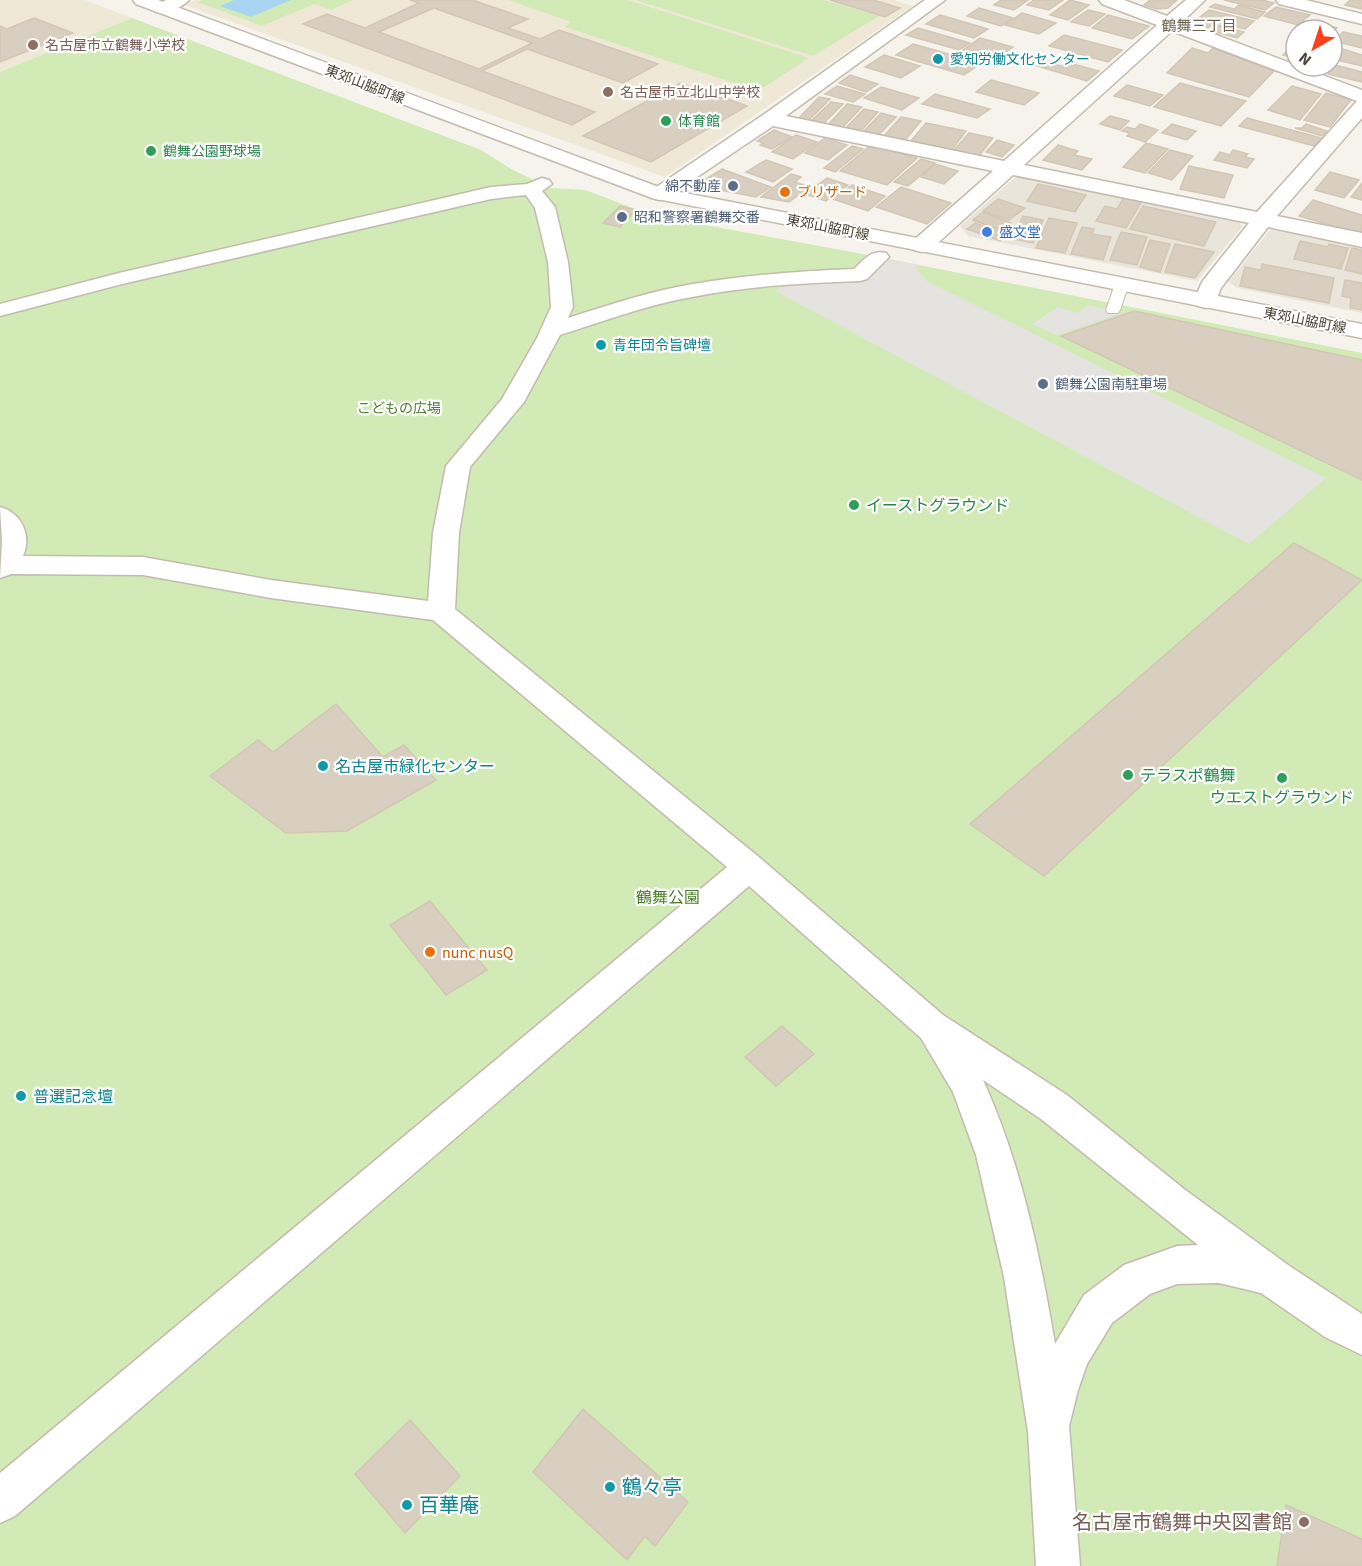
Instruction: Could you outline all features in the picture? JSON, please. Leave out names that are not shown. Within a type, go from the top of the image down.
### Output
[{"type":"street","name":"東郊山脇町線","points":[[142,0],[171,4],[659,194],[1362,331]]},
{"type":"street","points":[[1108,0],[1362,97]]},
{"type":"street","points":[[922,245],[1012,167],[1196,0]]},
{"type":"street","points":[[1285,0],[1362,19]]},
{"type":"street","points":[[659,194],[770,119],[925,2]]},
{"type":"street","points":[[1206,301],[1210,287],[1264,218],[1362,106]]},
{"type":"street","points":[[770,119],[1264,218],[1362,240]]},
{"type":"street","points":[[0,310],[119,279],[468,199],[536,186],[545,207],[558,262],[562,307],[512,402],[458,466],[446,533],[441,612]]},
{"type":"street","points":[[551,331],[629,305],[693,290],[811,277],[860,275],[879,257]]},
{"type":"street","points":[[0,515],[10,523],[15,536],[13,550],[2,567]]},
{"type":"street","points":[[2,567],[143,566],[271,589],[441,612],[749,867],[931,1026],[1054,1107],[1171,1202],[1274,1279],[1339,1323],[1362,1335]]},
{"type":"street","points":[[0,1501],[749,867]]},
{"type":"street","points":[[931,1026],[968,1085],[994,1155],[1024,1277],[1049,1432],[1058,1566]]},
{"type":"street","points":[[1049,1432],[1057,1390],[1071,1352],[1098,1309],[1138,1279],[1177,1264],[1219,1264],[1274,1279]]},
{"type":"lane","points":[[1113,310],[1122,284]]},
{"type":"shaded area","name":"名古屋市立鶴舞小学校","points":[[0,0],[85,0],[132,18],[0,72]]},
{"type":"shaded area","name":"名古屋市立北山中学校","points":[[195,0],[894,0],[913,6],[665,177],[185,5]]},
{"type":"shaded area","points":[[1018,175],[1235,219],[1243,226],[1197,281],[968,236],[960,226]]},
{"type":"shaded area","points":[[1282,229],[1362,246],[1362,313],[1238,288],[1228,282],[1270,230]]},
{"type":"shaded area","name":"鶴舞公園南駐車場","points":[[887,259],[920,265],[917,270],[928,282],[1326,478],[1249,544],[775,291],[789,284],[851,279],[865,281],[871,277],[872,269]]},
{"type":"shaded area","points":[[1089,305],[1123,313],[1056,335],[1032,324],[1058,307],[1077,313]]},
{"type":"green space","points":[[203,0],[353,0],[331,10],[314,4],[262,26],[197,2]]},
{"type":"green space","points":[[508,0],[628,0],[809,58],[758,91],[565,27],[571,22]]},
{"type":"green space","points":[[635,0],[824,0],[879,16],[813,56]]},
{"type":"green space","name":"鶴舞公園","points":[[132,18],[481,150],[513,170],[551,188],[585,190],[633,208],[678,220],[879,257],[1362,353],[1362,1566],[0,1566],[0,72]]},
{"type":"water","points":[[234,0],[291,0],[251,17],[220,6]]},
{"type":"building","points":[[410,0],[472,0],[528,19],[508,28],[540,39],[559,30],[658,64],[623,83],[527,49],[482,71],[595,112],[572,125],[303,24],[327,14],[365,28],[419,3]],"holes":[[[434,8],[532,43],[479,69],[379,32]]]},
{"type":"building","points":[[830,0],[873,0],[900,8],[885,17]]},
{"type":"building","points":[[1001,0],[1028,0],[1014,10],[994,5]]},
{"type":"building","points":[[1034,0],[1063,0],[1049,10],[1027,5]]},
{"type":"building","points":[[1070,0],[1089,5],[1068,20],[1050,15]]},
{"type":"building","points":[[1150,0],[1177,0],[1168,8],[1157,9],[1144,5]]},
{"type":"building","points":[[1224,0],[1262,0],[1274,3],[1265,10]]},
{"type":"building","points":[[1350,0],[1362,0],[1362,9],[1345,5]]},
{"type":"building","points":[[1215,4],[1234,9],[1239,5],[1265,12],[1257,19],[1210,7]]},
{"type":"building","points":[[1276,7],[1310,15],[1306,18],[1284,18],[1284,21],[1264,16]]},
{"type":"building","points":[[979,8],[1013,18],[1001,26],[967,16]]},
{"type":"building","points":[[1088,10],[1105,14],[1089,26],[1071,22]]},
{"type":"building","points":[[1209,10],[1254,21],[1245,29],[1199,18]]},
{"type":"building","points":[[1022,13],[1056,23],[1039,34],[1005,25]]},
{"type":"building","points":[[940,15],[988,29],[974,38],[926,24]]},
{"type":"building","points":[[1108,15],[1149,26],[1132,39],[1092,28]]},
{"type":"building","points":[[34,18],[73,33],[0,62],[0,26],[7,29]]},
{"type":"building","points":[[1196,19],[1213,24],[1207,29],[1193,21]]},
{"type":"building","points":[[1219,25],[1244,32],[1237,38],[1211,31]]},
{"type":"building","points":[[918,28],[970,43],[959,50],[906,35]]},
{"type":"building","points":[[1344,32],[1362,36],[1362,48],[1344,44]]},
{"type":"building","points":[[1064,35],[1122,50],[1108,62],[1049,46]]},
{"type":"building","points":[[980,38],[1013,47],[996,59],[963,50]]},
{"type":"building","name":"愛知労働文化センター","points":[[913,44],[981,63],[964,75],[896,55]]},
{"type":"building","points":[[1192,48],[1208,53],[1213,48],[1274,71],[1249,97],[1167,73]]},
{"type":"building","points":[[1344,49],[1362,55],[1362,66],[1344,62]]},
{"type":"building","points":[[884,55],[920,66],[901,78],[865,67]]},
{"type":"building","points":[[1044,61],[1061,66],[1066,62],[1099,71],[1087,81],[1037,66]]},
{"type":"building","points":[[1344,67],[1362,72],[1362,82],[1344,78]]},
{"type":"building","points":[[850,75],[878,84],[866,92],[839,83]]},
{"type":"building","points":[[991,80],[1039,93],[1024,105],[976,92]]},
{"type":"building","name":"体育館","points":[[680,83],[747,106],[651,162],[583,136]]},
{"type":"building","points":[[1180,83],[1246,101],[1221,126],[1154,107]]},
{"type":"building","points":[[1127,85],[1163,95],[1150,106],[1114,96]]},
{"type":"building","points":[[837,86],[865,94],[853,102],[825,94]]},
{"type":"building","points":[[1292,86],[1321,94],[1300,120],[1268,110]]},
{"type":"building","points":[[881,87],[919,98],[902,110],[864,98]]},
{"type":"building","points":[[1326,93],[1351,100],[1330,127],[1304,120]]},
{"type":"building","points":[[935,94],[990,109],[977,118],[922,104]]},
{"type":"building","points":[[819,97],[830,99],[807,122],[797,120]]},
{"type":"building","points":[[831,102],[843,104],[824,123],[812,120]]},
{"type":"building","points":[[847,104],[862,107],[841,129],[827,126]]},
{"type":"building","points":[[864,109],[878,112],[859,133],[844,130]]},
{"type":"building","points":[[881,113],[896,117],[876,138],[861,134]]},
{"type":"building","points":[[1110,116],[1129,121],[1120,130],[1100,124]]},
{"type":"building","points":[[901,117],[921,121],[902,144],[881,139]]},
{"type":"building","points":[[1247,118],[1321,138],[1314,146],[1239,126]]},
{"type":"building","points":[[926,123],[966,131],[951,151],[910,142]]},
{"type":"building","points":[[1140,124],[1158,130],[1145,142],[1127,136],[1130,133],[1122,131],[1127,127],[1135,129]]},
{"type":"building","points":[[1172,124],[1196,131],[1187,140],[1162,133]]},
{"type":"building","points":[[1306,124],[1327,131],[1322,136],[1295,128],[1302,128]]},
{"type":"building","points":[[774,130],[792,137],[772,149],[760,145],[764,143],[757,141]]},
{"type":"building","points":[[969,133],[993,138],[979,156],[954,150]]},
{"type":"building","points":[[796,135],[817,142],[793,159],[772,152]]},
{"type":"building","points":[[825,138],[847,145],[828,160],[805,153]]},
{"type":"building","points":[[997,140],[1014,145],[1002,157],[986,152]]},
{"type":"building","points":[[1146,143],[1168,149],[1145,173],[1123,167]]},
{"type":"building","points":[[871,145],[917,158],[887,185],[840,171]]},
{"type":"building","points":[[1058,145],[1078,151],[1074,155],[1092,159],[1082,170],[1043,160]]},
{"type":"building","points":[[852,146],[863,149],[835,172],[824,168]]},
{"type":"building","points":[[1170,150],[1193,156],[1172,180],[1148,173]]},
{"type":"building","points":[[1233,150],[1248,154],[1245,157],[1254,159],[1247,168],[1214,160],[1220,152],[1230,155]]},
{"type":"building","points":[[921,159],[935,163],[908,186],[894,182]]},
{"type":"building","points":[[766,160],[792,169],[773,182],[746,172]]},
{"type":"building","points":[[935,164],[958,171],[944,184],[921,177]]},
{"type":"building","points":[[1189,166],[1233,175],[1224,198],[1180,189]]},
{"type":"building","points":[[722,169],[771,187],[756,197],[705,187],[701,182]]},
{"type":"building","points":[[1330,172],[1359,180],[1344,198],[1315,190]]},
{"type":"building","name":"ブリザード","points":[[791,174],[801,177],[795,182],[810,187],[789,202],[761,197]]},
{"type":"building","points":[[827,178],[848,185],[826,201],[805,194]]},
{"type":"building","points":[[1362,183],[1362,200],[1351,197]]},
{"type":"building","points":[[1038,184],[1086,195],[1075,212],[1027,201]]},
{"type":"building","points":[[852,185],[885,196],[868,211],[833,199]]},
{"type":"building","points":[[901,187],[951,203],[927,224],[876,207]]},
{"type":"building","points":[[1124,197],[1142,201],[1126,228],[1096,221],[1105,206],[1117,209]]},
{"type":"building","points":[[998,199],[1025,208],[1009,220],[983,211]]},
{"type":"building","points":[[1313,200],[1362,215],[1362,234],[1299,216]]},
{"type":"building","points":[[620,206],[636,210],[620,227],[603,223]]},
{"type":"building","points":[[1143,206],[1216,222],[1204,246],[1130,229]]},
{"type":"building","points":[[983,212],[1011,223],[1007,226],[1011,227],[1004,232],[973,220]]},
{"type":"building","points":[[1023,216],[1043,220],[1033,243],[1013,239]]},
{"type":"building","points":[[1049,218],[1077,223],[1065,253],[1036,248]]},
{"type":"building","points":[[975,223],[1007,235],[1000,241],[967,229]]},
{"type":"building","points":[[1082,227],[1094,229],[1092,234],[1111,237],[1103,260],[1071,254]]},
{"type":"building","points":[[1121,232],[1147,237],[1137,265],[1110,260]]},
{"type":"building","points":[[1150,240],[1170,244],[1160,272],[1140,267]]},
{"type":"building","points":[[1300,241],[1328,247],[1329,244],[1348,248],[1341,269],[1294,259]]},
{"type":"building","points":[[1175,244],[1214,252],[1195,278],[1165,272]]},
{"type":"building","points":[[1352,248],[1362,250],[1362,274],[1345,270]]},
{"type":"building","points":[[1262,264],[1334,278],[1329,303],[1240,286],[1245,267],[1261,270]]},
{"type":"building","points":[[1345,280],[1362,283],[1362,310],[1350,308],[1351,298],[1342,296]]},
{"type":"building","points":[[1134,311],[1362,360],[1362,480],[1061,336]]},
{"type":"building","points":[[1294,543],[1362,580],[1044,876],[970,824]]},
{"type":"building","name":"名古屋市緑化センター","points":[[336,704],[383,757],[404,745],[436,780],[347,831],[286,833],[210,776],[258,740],[273,752]]},
{"type":"building","points":[[430,901],[487,970],[446,995],[390,925]]},
{"type":"building","points":[[782,1026],[814,1054],[776,1086],[745,1057]]},
{"type":"building","name":"鶴々亭","points":[[583,1409],[688,1502],[655,1546],[645,1536],[627,1560],[533,1472]]},
{"type":"building","name":"百華庵","points":[[410,1420],[460,1476],[405,1533],[355,1474]]},
{"type":"building","name":"名古屋市鶴舞中央図書館","points":[[1286,1505],[1362,1539],[1362,1566],[1277,1566]]},
{"type":"place","name":"名古屋市立鶴舞小学校","points":[[33,45]]},
{"type":"place","name":"愛知労働文化センター","points":[[938,59]]},
{"type":"place","name":"名古屋市立北山中学校","points":[[608,92]]},
{"type":"place","name":"体育館","points":[[666,121]]},
{"type":"place","name":"鶴舞公園野球場","points":[[151,151]]},
{"type":"place","name":"綿不動産","points":[[733,186]]},
{"type":"place","name":"ブリザード","points":[[785,192]]},
{"type":"place","name":"昭和警察署鶴舞交番","points":[[622,217]]},
{"type":"place","name":"盛文堂","points":[[987,232]]},
{"type":"place","name":"青年団令旨碑壇","points":[[601,345]]},
{"type":"place","name":"鶴舞公園南駐車場","points":[[1043,384]]},
{"type":"place","name":"イーストグラウンド","points":[[854,505]]},
{"type":"place","name":"名古屋市緑化センター","points":[[323,766]]},
{"type":"place","name":"テラスポ鶴舞","points":[[1128,775]]},
{"type":"place","name":"ウエストグラウンド","points":[[1282,778]]},
{"type":"place","name":"nunc nusQ","points":[[430,952]]},
{"type":"place","name":"普選記念壇","points":[[21,1096]]},
{"type":"place","name":"鶴々亭","points":[[610,1487]]},
{"type":"place","name":"百華庵","points":[[407,1505]]},
{"type":"place","name":"名古屋市鶴舞中央図書館","points":[[1304,1522]]},
{"type":"district","name":"鶴舞三丁目","points":[[1199,26]]},
{"type":"park label","name":"こどもの広場","points":[[399,408]]}]
